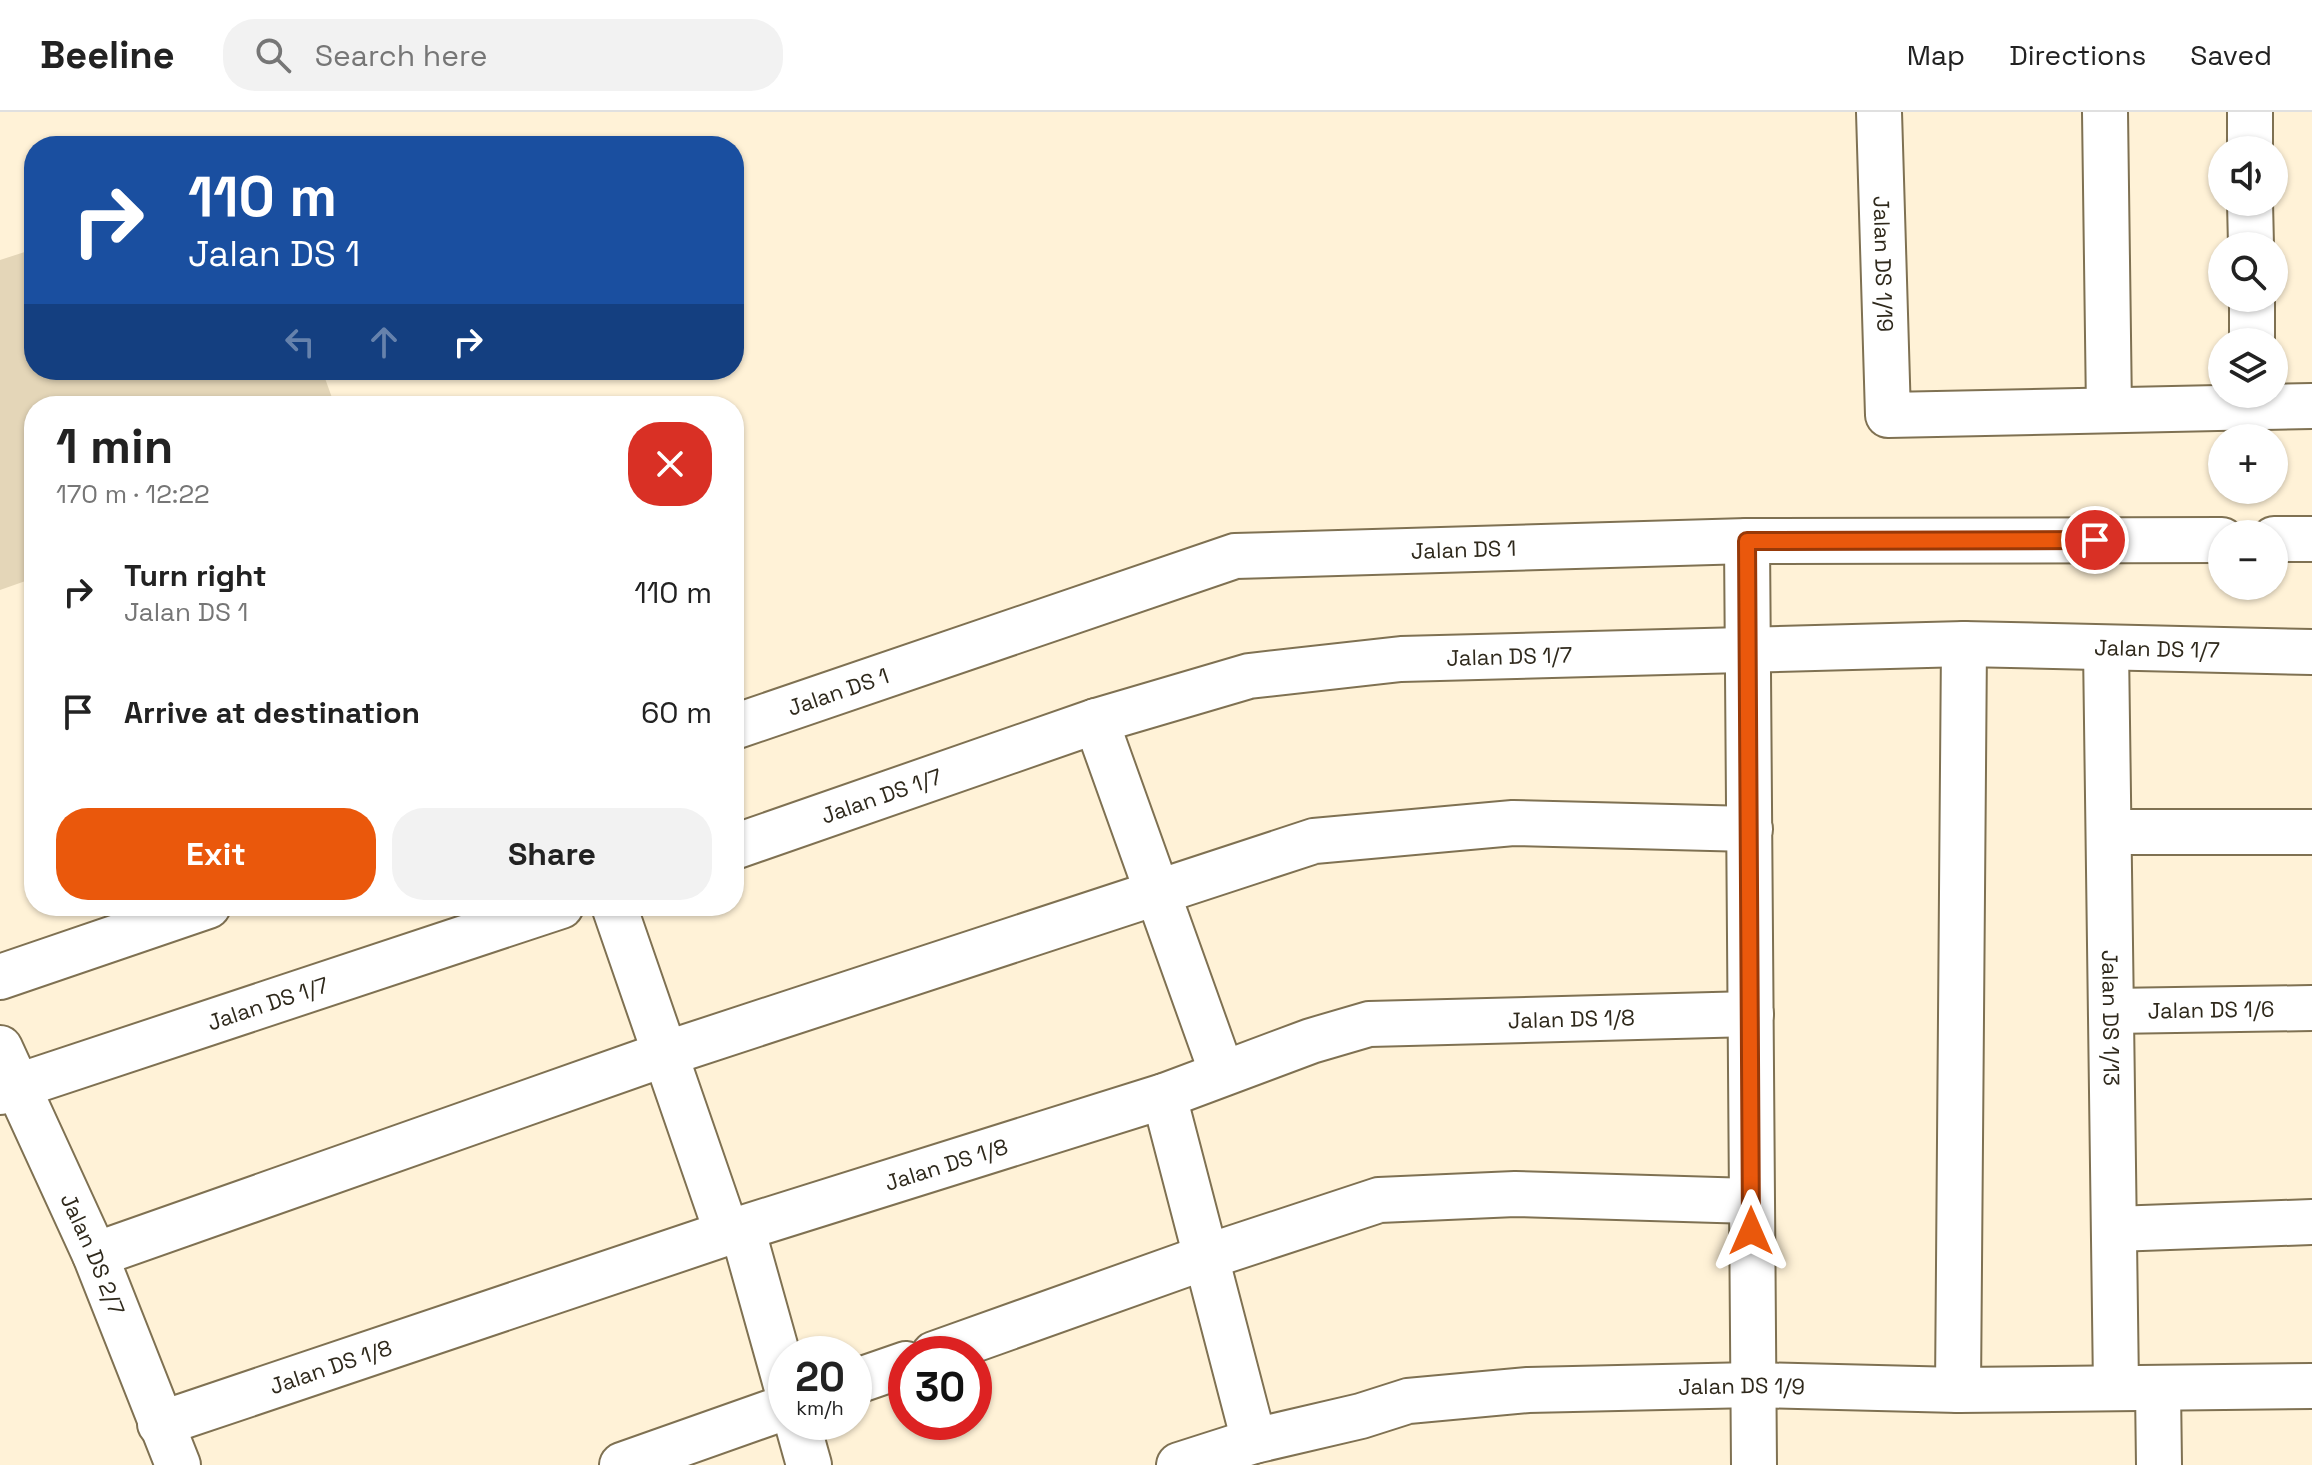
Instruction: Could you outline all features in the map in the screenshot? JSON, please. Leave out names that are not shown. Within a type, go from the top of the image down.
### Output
[{"type":"street","name":"Jalan DS 1/19","points":[[1879,112],[1888,415],[2109,410]]},
{"type":"street","points":[[2105,112],[2109,410],[2208,403]]},
{"type":"street","points":[[2250,112],[2250,136]]},
{"type":"street","points":[[2288,404],[2312,406]]},
{"type":"street","points":[[2288,539],[2312,539]]},
{"type":"street","name":"Jalan DS 1","points":[[744,724],[1235,556],[1747,541],[2208,540]]},
{"type":"street","points":[[1747,541],[1754,1465]]},
{"type":"street","points":[[1958,1390],[1964,644]]},
{"type":"street","name":"Jalan DS 1/7","points":[[744,844],[1096,721],[1249,676],[1385,661],[1964,644],[2312,652]]},
{"type":"street","name":"Jalan DS 1/13","points":[[2106,648],[2114,1229],[2137,1388],[2159,1465]]},
{"type":"street","points":[[1096,721],[1222,1073]]},
{"type":"street","points":[[95,1255],[665,1054],[1314,841],[1513,823],[1750,829]]},
{"type":"street","points":[[2109,832],[2312,832]]},
{"type":"street","points":[[0,977],[179,916]]},
{"type":"street","name":"Jalan DS 1/7","points":[[10,1089],[531,916]]},
{"type":"street","points":[[617,916],[665,1054],[734,1230],[770,1336]]},
{"type":"street","name":"Jalan DS 1/6","points":[[2111,1011],[2312,1008]]},
{"type":"street","name":"Jalan DS 1/8","points":[[160,1424],[734,1230],[1164,1096],[1222,1073],[1369,1024],[1751,1014]]},
{"type":"street","name":"Jalan DS 2/7","points":[[0,1048],[10,1089],[95,1255],[178,1465]]},
{"type":"street","points":[[1164,1096],[1254,1441]]},
{"type":"street","points":[[984,1336],[1206,1257],[1379,1200],[1515,1194],[1751,1201]]},
{"type":"street","points":[[2114,1229],[2312,1222]]},
{"type":"street","name":"Jalan DS 1/9","points":[[1179,1465],[1254,1441],[1361,1416],[1408,1401],[1528,1390],[1753,1385],[1958,1390],[2312,1386]]},
{"type":"street","points":[[622,1465],[768,1413]]},
{"type":"street","points":[[802,1440],[809,1465]]},
{"type":"shaded area","points":[[24,252],[24,380],[326,380],[331,396],[24,396],[24,582],[0,590],[0,260]]},
{"type":"route","points":[[1751,1231],[1747,541],[2095,540]]}]
